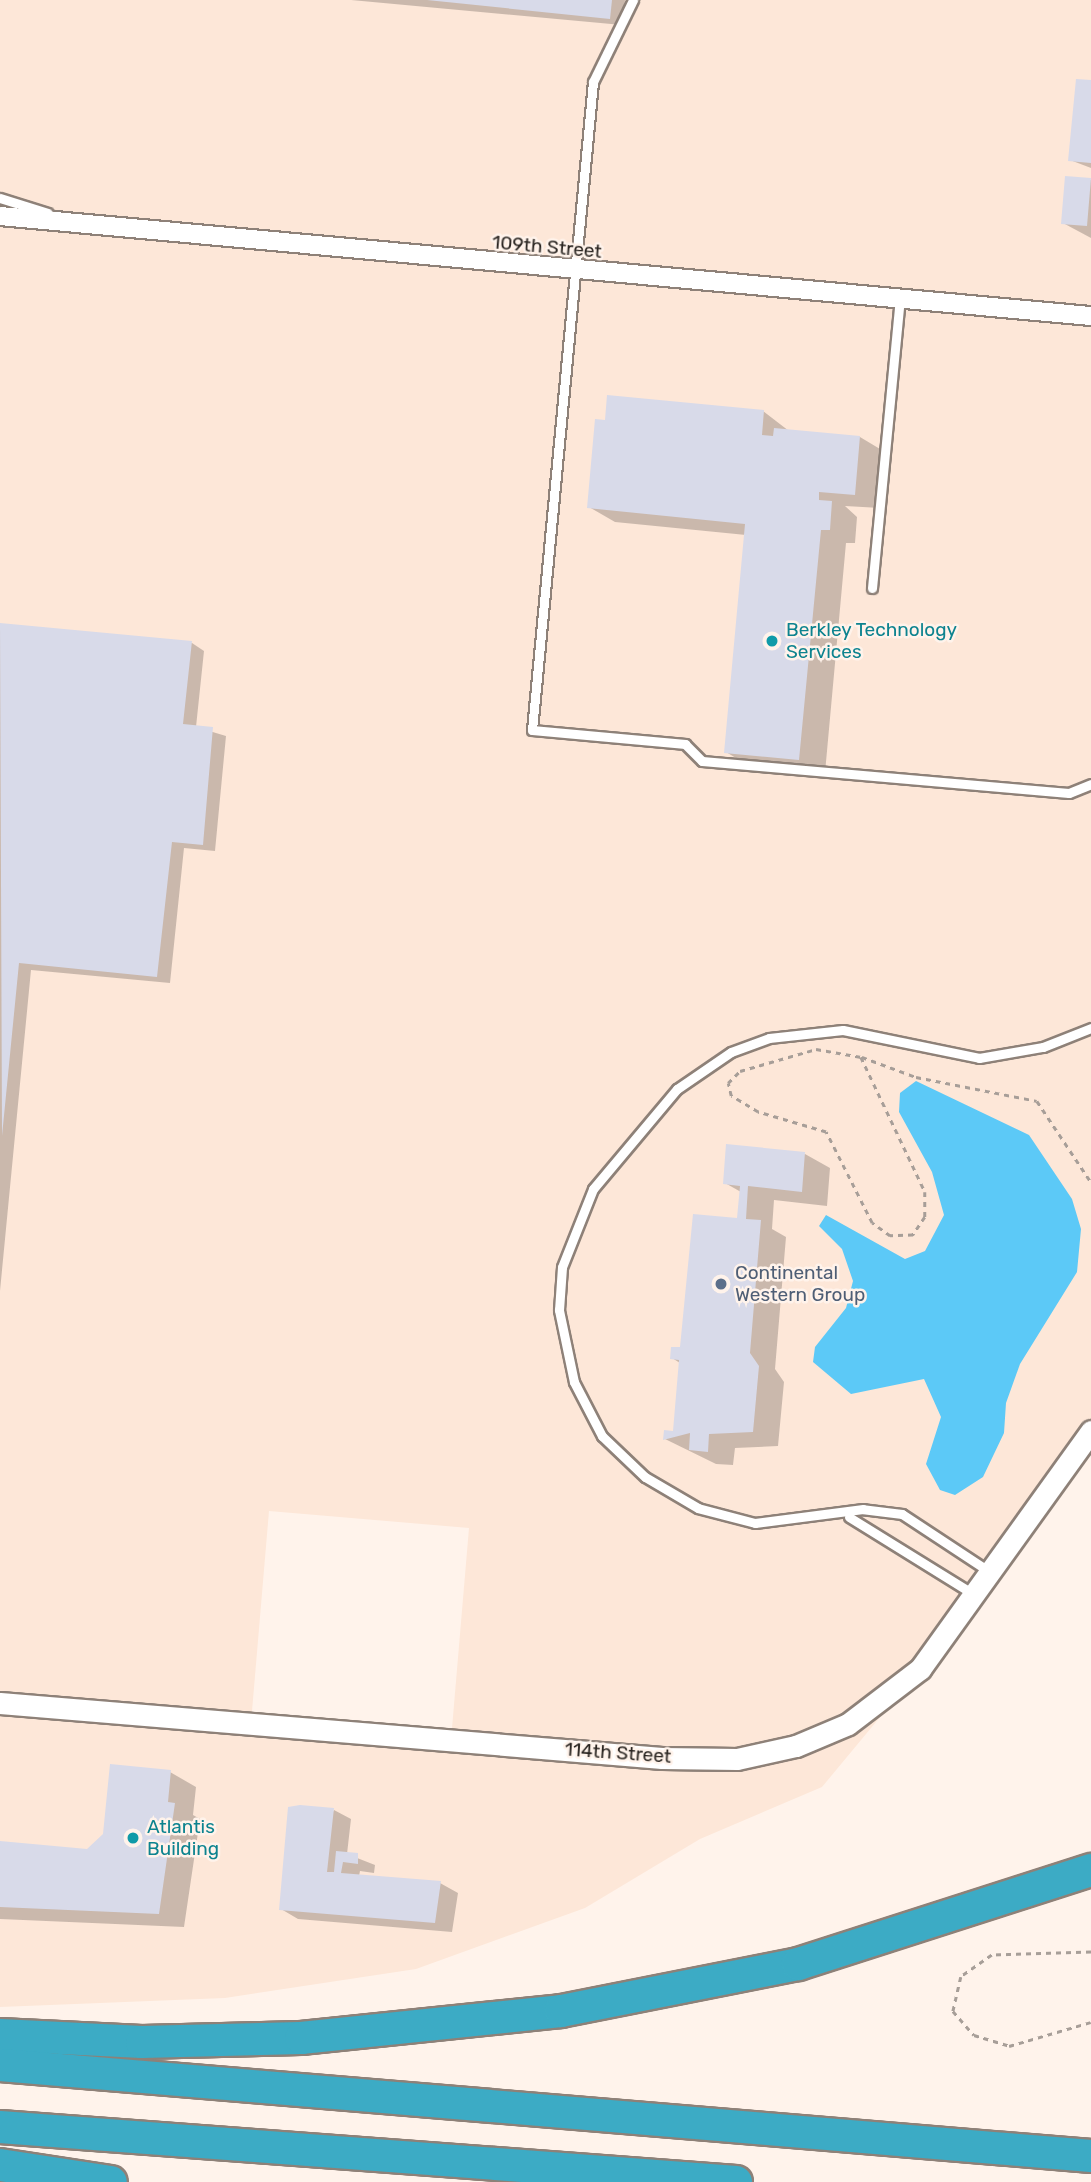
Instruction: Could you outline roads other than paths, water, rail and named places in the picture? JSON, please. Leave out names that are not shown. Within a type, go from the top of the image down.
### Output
[{"type":"highway","points":[[0,2035],[142,2042],[302,2038],[561,2011],[798,1964],[1091,1870]]},
{"type":"highway","points":[[0,2065],[1091,2156]]},
{"type":"highway","points":[[0,2127],[736,2182]]},
{"type":"highway","points":[[794,2132],[1091,2134]]},
{"type":"highway","points":[[0,2165],[111,2182]]},
{"type":"street","name":"109th Street","points":[[0,216],[1091,316]]},
{"type":"street","name":"114th Street","points":[[0,1703],[737,1759],[815,1739],[868,1711],[920,1669],[1091,1431]]},
{"type":"lane","points":[[633,0],[593,82],[532,730],[685,744],[702,761],[1069,793],[1091,784]]},
{"type":"lane","points":[[0,198],[94,225]]},
{"type":"lane","points":[[872,588],[900,299]]},
{"type":"lane","points":[[991,1573],[902,1514],[863,1510],[847,1516],[779,1523],[719,1514],[679,1499],[613,1450],[582,1400],[562,1335],[562,1267],[581,1208],[677,1089],[711,1062],[769,1038],[843,1030],[979,1058],[1044,1047],[1091,1028]]},
{"type":"lane","points":[[847,1516],[879,1530],[975,1595]]},
{"type":"water","points":[[916,1081],[1029,1135],[1072,1199],[1081,1229],[1077,1272],[1020,1364],[1006,1403],[1004,1433],[983,1477],[955,1495],[940,1490],[926,1464],[941,1417],[924,1379],[851,1394],[813,1362],[815,1347],[846,1308],[853,1281],[842,1249],[819,1226],[826,1215],[905,1259],[925,1251],[944,1215],[932,1172],[899,1112],[900,1093]]},
{"type":"place","name":"Berkley Technology Services","points":[[772,641]]},
{"type":"place","name":"Continental Western Group","points":[[721,1284]]},
{"type":"place","name":"Atlantis Building","points":[[133,1838]]}]
